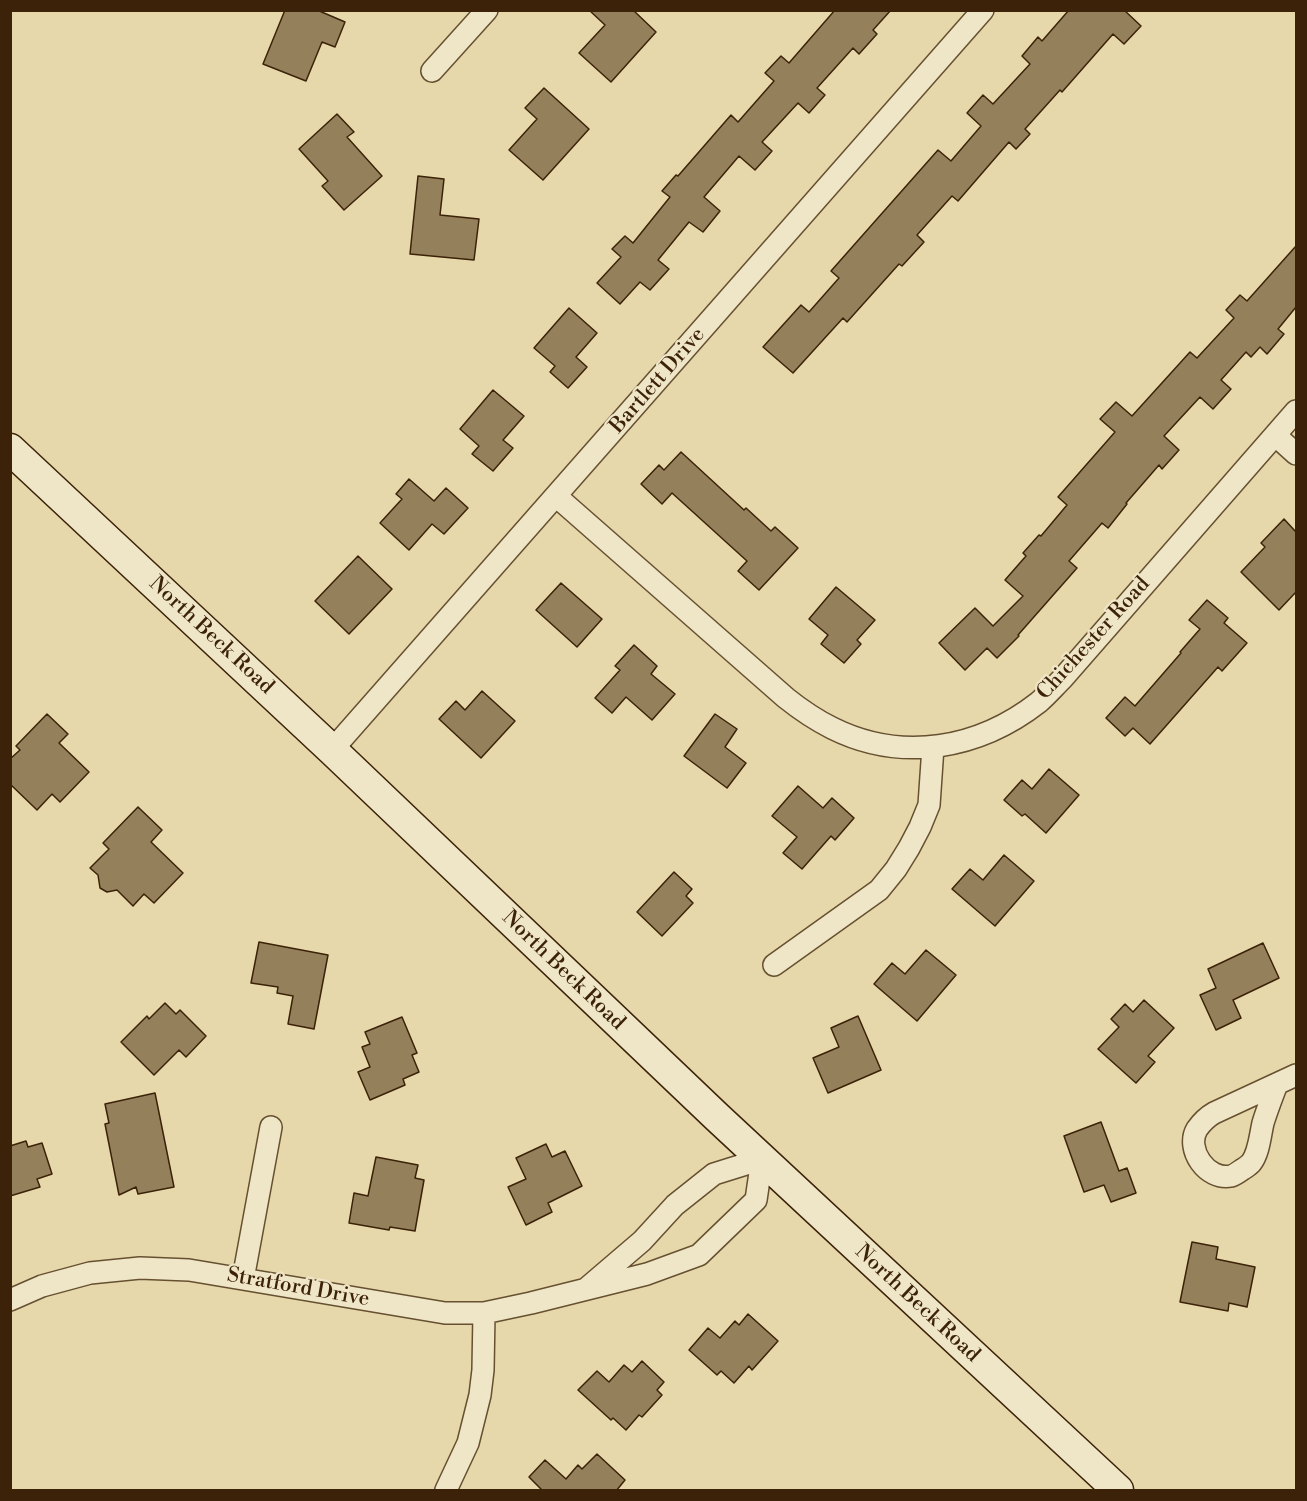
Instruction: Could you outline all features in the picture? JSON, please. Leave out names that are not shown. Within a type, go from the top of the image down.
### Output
[{"type":"main road","name":"North Beck Road","points":[[10,449],[333,750],[762,1159],[1118,1491]]},
{"type":"street","points":[[432,71],[487,10]]},
{"type":"street","name":"Bartlett Drive","points":[[333,750],[983,10]]},
{"type":"street","name":"Chichester Road","points":[[556,496],[805,713],[833,729],[870,743],[902,748],[933,747],[963,742],[991,732],[1017,718],[1041,700],[1062,679],[1296,411]]},
{"type":"street","points":[[1275,435],[1296,454]]},
{"type":"street","points":[[774,965],[879,890],[896,868],[909,849],[928,805],[933,747]]},
{"type":"street","points":[[1287,1079],[1268,1105],[1251,1164],[1230,1176],[1214,1173],[1204,1167],[1194,1148],[1196,1131],[1204,1120],[1214,1113],[1287,1079]]},
{"type":"street","points":[[243,1279],[271,1127]]},
{"type":"street","name":"Stratford Drive","points":[[10,1300],[42,1286],[90,1273],[140,1268],[189,1270],[445,1313],[484,1313],[647,1274],[699,1255],[756,1200],[762,1159],[714,1174],[675,1205],[642,1241],[587,1288]]},
{"type":"street","points":[[446,1491],[468,1443],[480,1395],[484,1313]]},
{"type":"building","points":[[285,10],[317,10],[345,22],[335,47],[322,42],[306,81],[263,64]]},
{"type":"building","points":[[589,10],[633,10],[656,32],[611,82],[579,53],[605,25]]},
{"type":"building","points":[[835,10],[891,10],[873,30],[877,34],[859,54],[853,48],[817,88],[825,95],[809,113],[798,103],[762,142],[772,151],[755,170],[739,156],[704,197],[720,211],[703,232],[689,222],[658,260],[669,269],[650,290],[640,282],[620,304],[597,283],[621,257],[612,249],[625,236],[633,243],[670,197],[662,191],[731,115],[738,122],[774,81],[765,73],[781,56],[789,63]]},
{"type":"building","points":[[1069,10],[1124,10],[1141,26],[1124,44],[1113,34],[1062,92],[1060,90],[1025,129],[1030,134],[1016,149],[1009,142],[958,201],[952,196],[917,235],[924,242],[902,266],[899,264],[847,322],[843,318],[793,373],[763,347],[801,305],[809,312],[839,278],[831,271],[938,150],[951,161],[981,126],[967,113],[983,95],[993,104],[1030,64],[1022,56],[1038,37],[1042,41]]},
{"type":"building","points":[[544,88],[589,129],[543,180],[509,150],[537,119],[525,108]]},
{"type":"building","points":[[337,114],[354,132],[347,137],[382,176],[344,210],[322,186],[328,181],[299,149]]},
{"type":"building","points":[[418,176],[444,179],[440,215],[479,219],[474,260],[410,254]]},
{"type":"building","points":[[1296,246],[1296,307],[1278,329],[1284,334],[1267,354],[1260,347],[1251,357],[1246,352],[1221,380],[1231,389],[1213,409],[1200,397],[1164,436],[1179,450],[1162,469],[1159,465],[1108,528],[1102,523],[1069,561],[1077,568],[1019,636],[997,658],[987,648],[965,670],[939,643],[975,608],[993,626],[1023,596],[1005,580],[1026,556],[1023,553],[1067,505],[1058,497],[1115,432],[1100,419],[1116,402],[1132,416],[1190,352],[1197,358],[1234,318],[1226,310],[1240,295],[1247,301]]},
{"type":"building","points":[[569,308],[597,333],[576,357],[587,367],[568,388],[550,372],[555,366],[534,348]]},
{"type":"building","points":[[493,390],[524,416],[503,440],[513,448],[493,471],[472,454],[479,446],[460,429]]},
{"type":"building","points":[[681,452],[744,510],[746,508],[771,531],[775,527],[798,548],[759,590],[738,571],[747,561],[672,493],[662,504],[641,484],[659,465],[664,470]]},
{"type":"building","points":[[409,479],[434,501],[446,488],[468,508],[444,534],[432,524],[409,550],[380,523],[402,499],[396,494]]},
{"type":"building","points":[[1284,519],[1296,532],[1296,592],[1279,610],[1241,572],[1265,547],[1261,543]]},
{"type":"building","points":[[358,556],[392,589],[349,634],[315,601]]},
{"type":"building","points":[[561,583],[602,619],[577,647],[536,610]]},
{"type":"building","points":[[836,587],[875,620],[857,640],[861,644],[844,663],[821,644],[828,635],[809,619]]},
{"type":"building","points":[[1207,600],[1228,618],[1224,623],[1247,643],[1222,671],[1218,667],[1150,744],[1133,728],[1125,736],[1106,718],[1125,697],[1135,706],[1181,653],[1200,629],[1189,620]]},
{"type":"building","points":[[634,645],[657,666],[651,674],[675,694],[652,720],[626,697],[612,713],[595,698],[620,670],[615,666]]},
{"type":"building","points":[[482,691],[515,721],[481,758],[439,719],[456,701],[465,710]]},
{"type":"building","points":[[47,714],[68,734],[59,743],[89,772],[60,802],[52,794],[37,810],[10,784],[10,759],[20,750],[16,746]]},
{"type":"building","points":[[715,714],[737,729],[725,747],[746,763],[727,788],[684,756]]},
{"type":"building","points":[[1049,769],[1079,795],[1046,833],[1025,814],[1022,816],[1004,800],[1022,780],[1032,789]]},
{"type":"building","points":[[798,786],[823,808],[832,798],[854,818],[835,840],[831,836],[802,869],[783,853],[797,837],[772,816]]},
{"type":"building","points":[[138,807],[162,830],[151,842],[183,873],[154,903],[144,894],[133,906],[117,890],[107,892],[100,888],[98,875],[90,868],[109,849],[103,843]]},
{"type":"building","points":[[1004,855],[1034,881],[995,926],[952,889],[970,869],[983,880]]},
{"type":"building","points":[[674,872],[692,889],[686,896],[693,903],[662,936],[637,912]]},
{"type":"building","points":[[259,942],[328,955],[314,1029],[288,1024],[293,996],[277,993],[278,987],[251,983]]},
{"type":"building","points":[[1263,943],[1279,978],[1233,1000],[1241,1018],[1216,1030],[1200,995],[1216,988],[1208,969]]},
{"type":"building","points":[[926,950],[956,975],[917,1021],[874,984],[892,963],[905,974]]},
{"type":"building","points":[[1144,1000],[1174,1028],[1148,1056],[1155,1062],[1136,1083],[1098,1049],[1119,1027],[1111,1019],[1125,1004],[1133,1012]]},
{"type":"building","points":[[165,1003],[176,1014],[180,1010],[206,1036],[186,1057],[179,1050],[154,1075],[121,1042],[147,1016],[149,1019]]},
{"type":"building","points":[[858,1016],[881,1070],[828,1093],[813,1058],[839,1047],[831,1028]]},
{"type":"building","points":[[402,1017],[417,1053],[412,1055],[419,1072],[403,1079],[405,1085],[370,1100],[358,1072],[370,1067],[362,1047],[370,1044],[365,1032]]},
{"type":"building","points":[[155,1093],[174,1187],[138,1194],[136,1187],[119,1195],[105,1124],[109,1123],[105,1104]]},
{"type":"building","points":[[1101,1122],[1119,1171],[1127,1168],[1136,1193],[1111,1202],[1104,1185],[1084,1192],[1064,1136]]},
{"type":"building","points":[[26,1141],[28,1147],[42,1143],[52,1174],[37,1179],[40,1187],[10,1196],[10,1146]]},
{"type":"building","points":[[546,1144],[552,1157],[565,1151],[582,1186],[548,1203],[552,1212],[526,1225],[508,1187],[526,1179],[516,1158]]},
{"type":"building","points":[[376,1157],[418,1165],[415,1178],[424,1180],[415,1231],[390,1227],[389,1230],[349,1223],[354,1193],[368,1196]]},
{"type":"building","points":[[1192,1242],[1218,1247],[1216,1259],[1255,1267],[1247,1307],[1229,1303],[1228,1311],[1180,1302]]},
{"type":"building","points":[[748,1314],[778,1341],[752,1370],[749,1366],[734,1383],[721,1371],[717,1375],[689,1350],[708,1328],[720,1338],[735,1321],[739,1325]]},
{"type":"building","points":[[642,1361],[664,1382],[657,1390],[662,1395],[642,1417],[639,1415],[626,1430],[613,1418],[611,1420],[578,1390],[597,1371],[609,1382],[624,1365],[632,1372]]},
{"type":"building","points":[[597,1454],[625,1480],[616,1491],[543,1491],[529,1477],[545,1460],[566,1479],[578,1465],[582,1469]]}]
